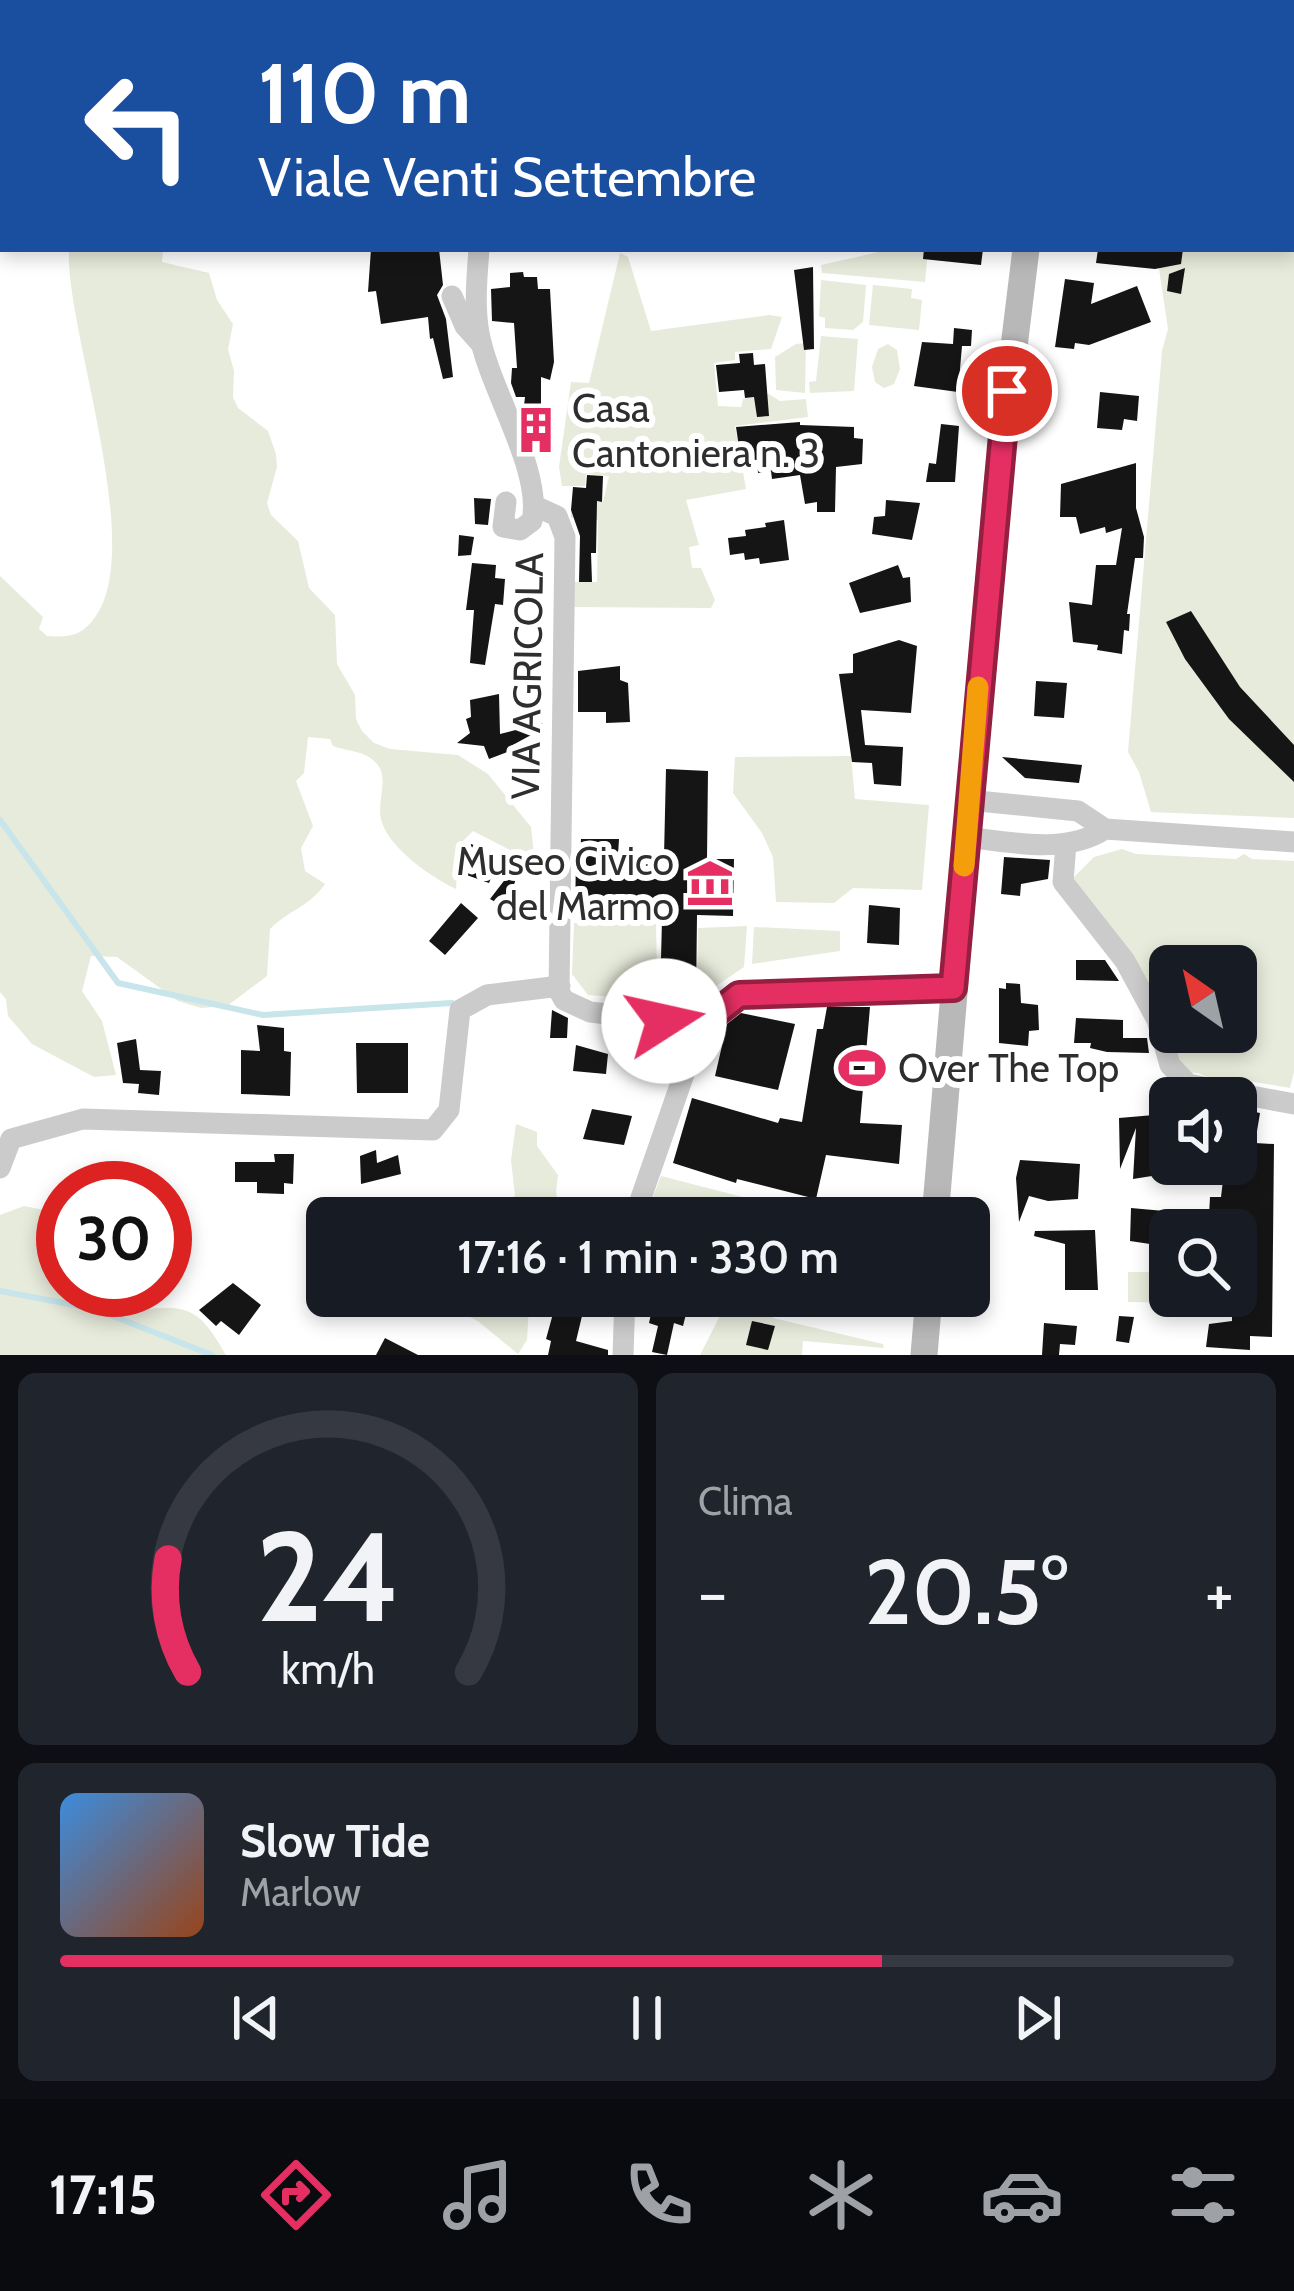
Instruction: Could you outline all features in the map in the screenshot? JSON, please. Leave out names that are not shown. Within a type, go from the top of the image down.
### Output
[{"type":"main road","points":[[937,1197],[997,485],[1026,252]]},
{"type":"main road","points":[[924,1355],[927,1317]]},
{"type":"street","name":"VIA AGRICOLA","points":[[478,252],[478,331],[528,470],[535,506],[557,516],[565,537],[568,995]]},
{"type":"street","points":[[452,296],[465,326],[485,352]]},
{"type":"street","points":[[506,502],[503,527],[507,530],[520,530],[532,521],[535,506]]},
{"type":"street","points":[[968,800],[1078,811],[1105,829],[1294,842]]},
{"type":"street","points":[[966,838],[1066,844],[1105,829]]},
{"type":"street","points":[[1066,844],[1063,882],[1125,961],[1157,1020],[1175,1073],[1188,1084],[1294,1103]]},
{"type":"street","points":[[641,1197],[701,1025],[739,995],[953,988]]},
{"type":"street","points":[[0,1168],[11,1139],[83,1119],[433,1130],[449,1110],[460,1010],[487,994],[568,995],[590,1012],[701,1025]]},
{"type":"street","points":[[623,1355],[624,1317]]},
{"type":"green space","points":[[69,252],[163,252],[162,262],[209,273],[217,300],[233,324],[228,349],[234,371],[233,397],[238,408],[268,431],[276,454],[267,503],[271,515],[298,541],[309,588],[335,615],[337,664],[355,695],[362,731],[374,743],[390,749],[458,755],[488,774],[531,827],[535,863],[473,831],[459,845],[456,889],[446,884],[412,860],[385,830],[380,811],[381,770],[376,763],[333,746],[330,739],[308,737],[304,773],[296,781],[313,826],[301,848],[305,871],[325,884],[270,929],[267,976],[227,1006],[201,1008],[178,1001],[117,957],[91,956],[82,991],[102,1021],[116,1075],[94,1077],[32,1044],[8,1016],[0,992],[0,576],[43,617],[39,629],[47,636],[66,636],[83,630],[104,601],[112,559],[102,450],[71,287]]},
{"type":"green space","points":[[879,252],[928,252],[925,282],[822,273],[821,265]]},
{"type":"green space","points":[[1156,252],[1294,252],[1294,818],[1151,812],[1128,752],[1162,351],[1168,329]]},
{"type":"green space","points":[[620,253],[628,257],[651,331],[782,317],[771,349],[735,352],[735,360],[714,363],[718,406],[741,407],[743,399],[769,394],[780,401],[806,399],[808,417],[735,426],[746,489],[686,500],[699,545],[689,547],[692,568],[701,568],[715,600],[711,608],[573,607],[573,582],[597,582],[598,520],[571,518],[571,512],[584,512],[584,500],[603,502],[609,476],[586,474],[585,486],[562,486],[559,467],[571,382],[589,383]]},
{"type":"green space","points":[[821,280],[866,285],[863,322],[853,330],[825,328],[825,318],[819,316]]},
{"type":"green space","points":[[873,285],[912,289],[911,298],[922,300],[919,330],[869,325]]},
{"type":"green space","points":[[821,336],[858,339],[854,391],[810,393],[809,382],[816,381]]},
{"type":"green space","points":[[806,343],[805,393],[776,390],[775,357]]},
{"type":"green space","points":[[888,344],[897,350],[900,369],[894,384],[884,388],[875,382],[872,367],[878,349]]},
{"type":"green space","points":[[851,756],[855,799],[929,805],[922,890],[853,888],[834,903],[776,902],[773,857],[733,793],[735,757]]},
{"type":"green space","points":[[1122,849],[1136,854],[1236,859],[1244,854],[1252,859],[1294,861],[1294,1072],[1290,1088],[1257,1082],[1257,1077],[1183,1072],[1172,1053],[1257,1053],[1257,945],[1149,945],[1149,1015],[1069,882],[1094,857]]},
{"type":"green space","points":[[656,922],[657,978],[640,978],[639,999],[588,995],[572,974],[574,923]]},
{"type":"green space","points":[[747,926],[744,967],[697,999],[698,928]]},
{"type":"green space","points":[[754,927],[840,931],[840,951],[752,964]]},
{"type":"green space","points":[[516,1124],[537,1132],[537,1146],[558,1175],[557,1197],[514,1197],[511,1160]]},
{"type":"green space","points":[[661,1176],[743,1197],[653,1197]]},
{"type":"green space","points":[[24,1206],[36,1208],[36,1317],[192,1317],[192,1313],[226,1355],[0,1355],[0,1215]]},
{"type":"green space","points":[[1128,1272],[1149,1272],[1149,1302],[1128,1302]]},
{"type":"green space","points":[[470,1317],[528,1317],[527,1340],[518,1354]]},
{"type":"green space","points":[[719,1317],[773,1317],[884,1348],[803,1341],[802,1355],[700,1355]]},
{"type":"building","points":[[371,252],[439,252],[443,285],[437,295],[446,319],[453,377],[443,379],[428,317],[381,324],[376,291],[368,292]]},
{"type":"building","points":[[924,252],[983,252],[981,265],[923,259]]},
{"type":"building","points":[[1098,252],[1183,252],[1181,264],[1155,269],[1096,263]]},
{"type":"building","points":[[813,267],[814,349],[804,350],[794,270]]},
{"type":"building","points":[[1185,268],[1181,294],[1167,291],[1169,274]]},
{"type":"building","points":[[523,272],[524,277],[537,277],[538,289],[550,289],[554,362],[550,380],[541,377],[541,419],[549,420],[545,447],[536,445],[523,414],[525,397],[516,397],[511,383],[512,368],[517,368],[514,323],[492,321],[491,289],[510,287],[510,273]]},
{"type":"building","points":[[1065,279],[1094,283],[1091,304],[1137,286],[1151,322],[1089,345],[1075,343],[1074,349],[1055,347]]},
{"type":"building","points":[[954,328],[972,330],[971,346],[962,346],[958,392],[914,386],[922,342],[953,344]]},
{"type":"building","points":[[753,353],[754,365],[765,364],[769,416],[757,417],[754,397],[745,398],[744,390],[719,392],[716,365],[740,363],[739,354]]},
{"type":"building","points":[[1100,392],[1139,396],[1137,421],[1124,419],[1122,430],[1097,428]]},
{"type":"building","points":[[800,422],[854,427],[854,438],[863,439],[862,464],[836,467],[835,512],[817,512],[817,502],[805,504],[800,475],[772,479],[771,471],[758,473],[757,460],[741,461],[736,427]]},
{"type":"building","points":[[941,424],[959,426],[955,482],[926,482],[929,463],[936,464]]},
{"type":"building","points":[[1136,463],[1143,558],[1135,558],[1129,631],[1124,630],[1122,654],[1073,642],[1069,602],[1092,605],[1096,565],[1116,565],[1122,528],[1080,534],[1076,517],[1060,517],[1061,484]]},
{"type":"building","points":[[587,475],[603,476],[602,502],[597,501],[592,582],[579,582],[580,536],[571,510],[573,487],[586,488]]},
{"type":"building","points":[[474,498],[491,499],[488,525],[475,524]]},
{"type":"building","points":[[886,500],[920,503],[912,540],[872,534],[874,517],[885,516]]},
{"type":"building","points":[[784,520],[789,560],[760,564],[759,558],[745,560],[744,553],[730,555],[728,538],[746,536],[745,530]]},
{"type":"building","points":[[459,535],[474,537],[471,555],[458,556]]},
{"type":"building","points":[[472,563],[496,565],[495,578],[505,579],[503,605],[495,604],[485,665],[470,663],[474,610],[466,610]]},
{"type":"building","points":[[898,565],[903,578],[910,577],[911,602],[860,613],[849,583]]},
{"type":"building","points":[[1191,611],[1240,687],[1294,745],[1294,782],[1229,719],[1185,659],[1166,622]]},
{"type":"building","points":[[899,640],[917,646],[911,713],[861,710],[865,745],[903,747],[901,786],[874,784],[872,763],[852,762],[839,674],[853,673],[853,654]]},
{"type":"building","points":[[620,666],[620,680],[628,683],[630,722],[606,723],[606,712],[578,712],[578,671]]},
{"type":"building","points":[[1036,681],[1067,683],[1064,718],[1034,716]]},
{"type":"building","points":[[499,694],[500,734],[542,723],[544,728],[489,759],[484,746],[457,743],[470,733],[466,719],[471,717],[470,700]]},
{"type":"building","points":[[1002,757],[1082,765],[1079,783],[1025,778]]},
{"type":"building","points":[[666,769],[708,771],[707,859],[734,859],[733,916],[697,915],[696,1000],[660,1000],[662,919],[575,917],[576,856],[580,856],[581,839],[619,839],[618,855],[664,856]]},
{"type":"building","points":[[471,844],[501,855],[489,883],[461,873]]},
{"type":"building","points":[[1004,857],[1050,860],[1048,879],[1021,884],[1020,896],[1001,894]]},
{"type":"building","points":[[522,861],[506,908],[490,899]]},
{"type":"building","points":[[461,903],[478,918],[445,955],[429,941]]},
{"type":"building","points":[[869,905],[900,908],[899,945],[867,943]]},
{"type":"building","points":[[1076,960],[1105,960],[1119,981],[1076,980]]},
{"type":"building","points":[[1006,983],[1020,984],[1021,1003],[1038,1005],[1039,1030],[1029,1031],[1028,1046],[999,1043],[999,988],[1006,989]]},
{"type":"building","points":[[827,1007],[870,1007],[860,1123],[902,1125],[899,1164],[826,1155],[816,1197],[808,1197],[737,1179],[736,1183],[673,1163],[692,1098],[778,1123],[780,1118],[802,1122],[817,1029],[823,1029]]},
{"type":"building","points":[[552,1010],[568,1018],[567,1038],[550,1038]]},
{"type":"building","points":[[741,1013],[795,1024],[778,1090],[715,1076],[727,1024]]},
{"type":"building","points":[[1076,1018],[1123,1020],[1123,1038],[1147,1038],[1149,1053],[1107,1052],[1090,1048],[1091,1043],[1074,1043]]},
{"type":"building","points":[[257,1025],[284,1028],[284,1051],[291,1052],[290,1096],[241,1094],[241,1050],[260,1051]]},
{"type":"building","points":[[136,1039],[140,1070],[161,1071],[159,1095],[138,1093],[139,1084],[123,1083],[117,1043]]},
{"type":"building","points":[[356,1043],[408,1043],[408,1093],[357,1093]]},
{"type":"building","points":[[576,1045],[608,1054],[606,1074],[573,1071]]},
{"type":"building","points":[[592,1109],[632,1116],[624,1145],[583,1139]]},
{"type":"building","points":[[1149,1115],[1149,1176],[1133,1179],[1136,1128],[1120,1169],[1119,1118]]},
{"type":"building","points":[[1257,1143],[1274,1144],[1272,1337],[1250,1336],[1250,1350],[1206,1347],[1209,1324],[1232,1321],[1232,1317],[1257,1317],[1257,1209],[1209,1209],[1210,1197],[1221,1197],[1222,1185],[1257,1185]]},
{"type":"building","points":[[376,1150],[377,1163],[398,1155],[401,1174],[361,1184],[360,1156]]},
{"type":"building","points":[[274,1154],[294,1154],[293,1184],[284,1183],[284,1194],[257,1193],[257,1182],[235,1182],[235,1162],[275,1162]]},
{"type":"building","points":[[1020,1160],[1080,1164],[1078,1199],[1048,1201],[1029,1196],[1019,1222],[1016,1178]]},
{"type":"building","points":[[1131,1208],[1149,1210],[1149,1244],[1130,1241]]},
{"type":"building","points":[[1095,1230],[1098,1290],[1065,1290],[1065,1244],[1034,1236],[1035,1231]]},
{"type":"building","points":[[233,1283],[261,1305],[239,1335],[221,1321],[216,1326],[199,1310]]},
{"type":"building","points":[[1119,1316],[1134,1317],[1129,1343],[1116,1341]]},
{"type":"building","points":[[552,1317],[582,1317],[576,1341],[608,1350],[608,1355],[548,1355],[551,1341],[546,1339]]},
{"type":"building","points":[[650,1317],[685,1317],[683,1326],[674,1323],[667,1355],[652,1352],[658,1326],[649,1323]]},
{"type":"building","points":[[752,1321],[775,1326],[768,1350],[746,1345]]},
{"type":"building","points":[[1044,1323],[1077,1326],[1075,1345],[1060,1344],[1059,1355],[1042,1355]]},
{"type":"building","points":[[385,1338],[418,1355],[376,1355]]},
{"type":"waterway","points":[[0,820],[118,983],[263,1015],[452,1003]]},
{"type":"waterway","points":[[0,1291],[95,1309],[212,1355]]},
{"type":"slow traffic","points":[[964,866],[978,687]]},
{"type":"place","name":"Casa Cantoniera n. 3","points":[[536,430]]},
{"type":"place","name":"Museo Civico del Marmo","points":[[710,883]]},
{"type":"place","name":"Over The Top","points":[[862,1068]]},
{"type":"route","points":[[664,1021],[701,1025],[739,995],[953,988],[1007,391]]}]
